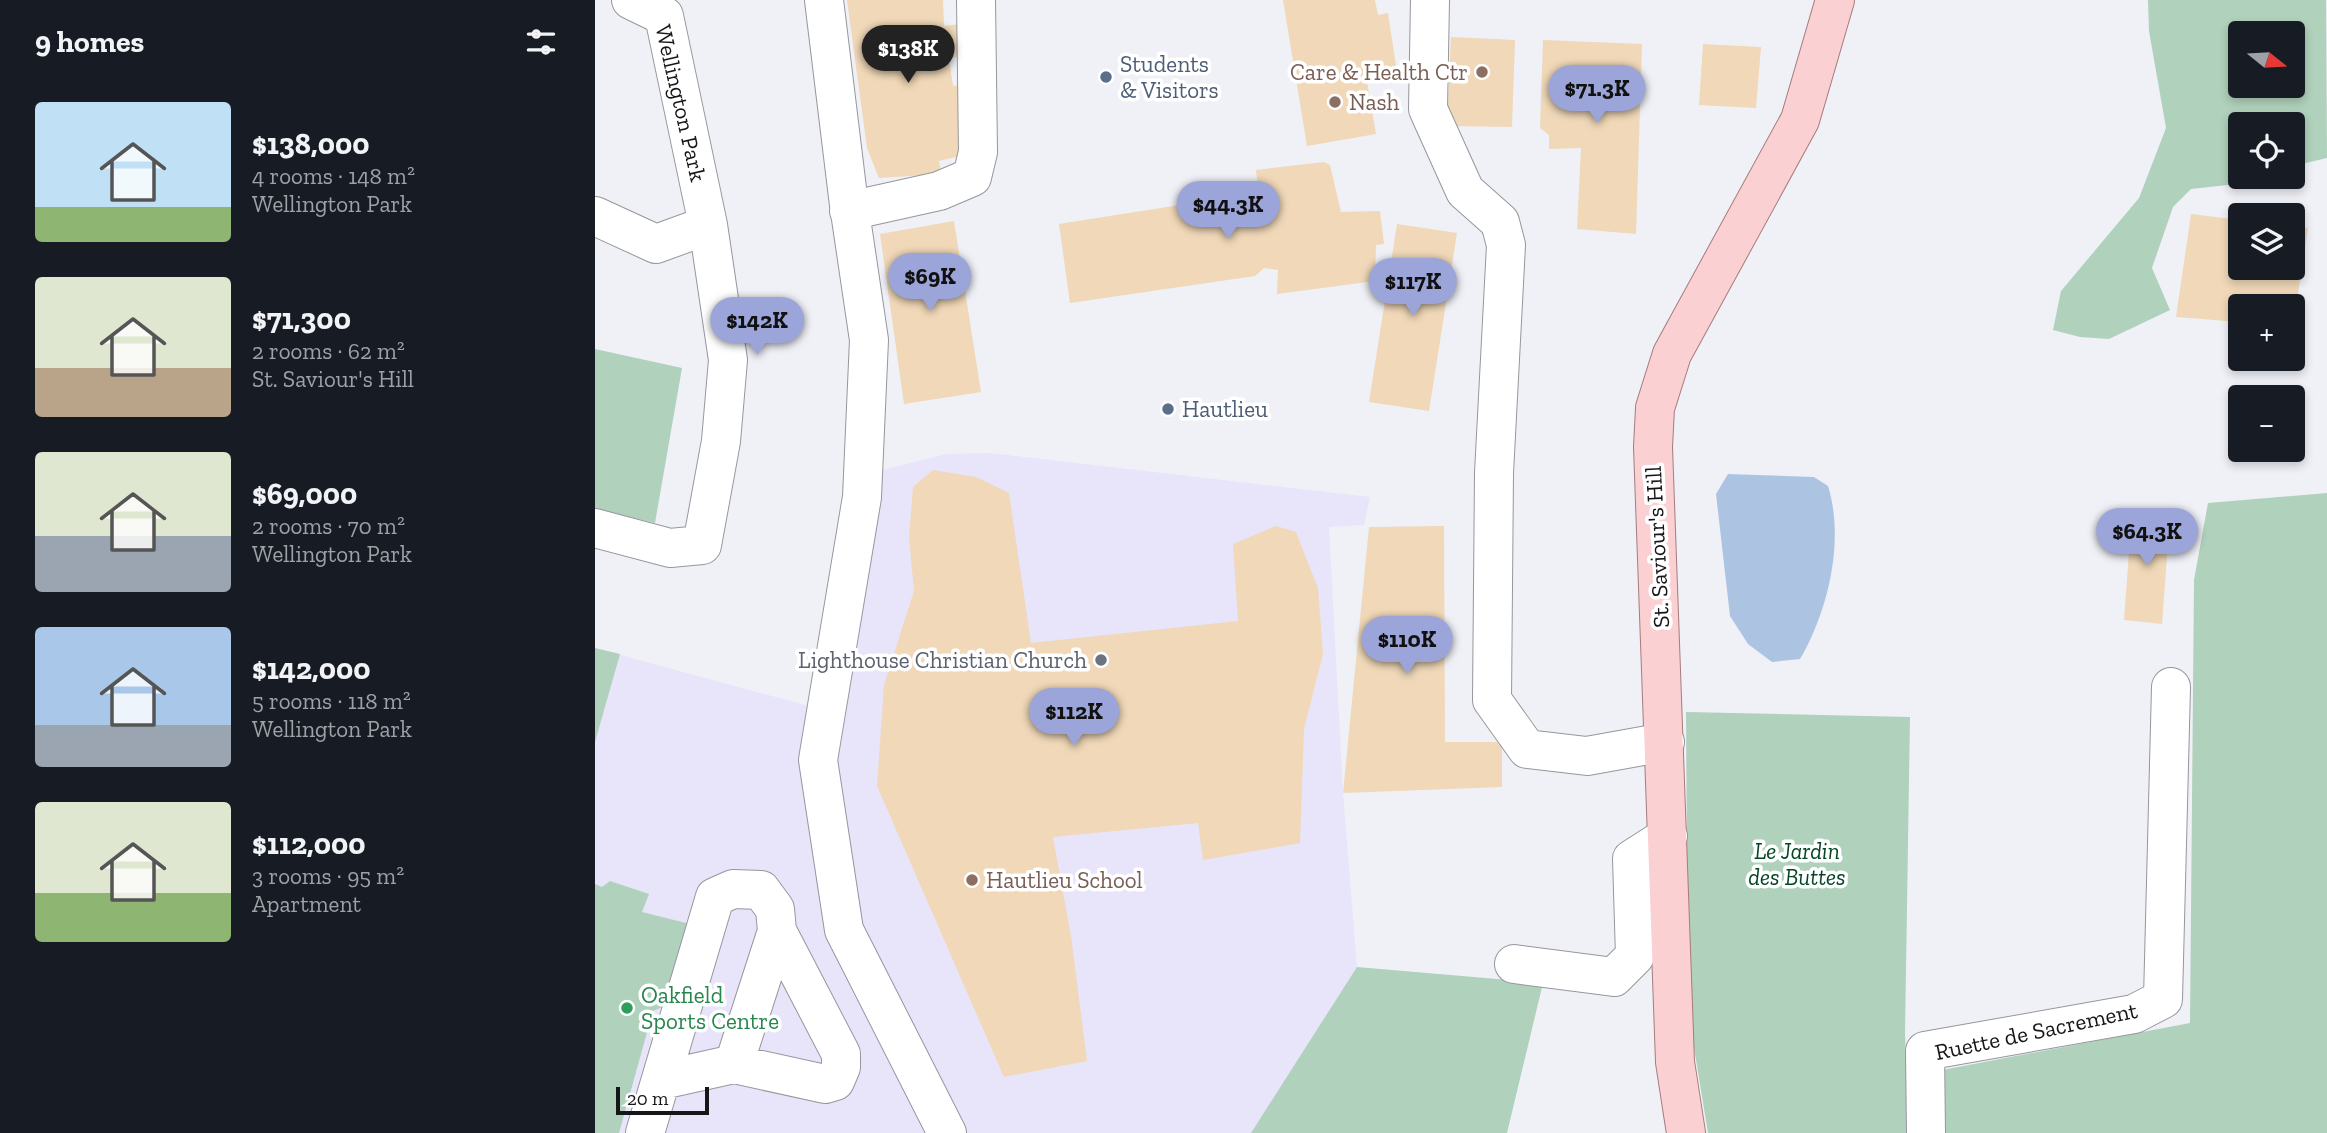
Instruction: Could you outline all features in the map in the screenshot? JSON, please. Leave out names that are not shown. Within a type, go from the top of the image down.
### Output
[{"type":"main road","name":"St. Saviour's Hill","points":[[1686,1133],[1675,1062],[1653,447],[1655,408],[1672,354],[1800,120],[1835,0]]},
{"type":"street","name":"Wellington Park","points":[[595,528],[670,548],[702,545],[721,441],[728,360],[708,225],[664,16],[631,0]]},
{"type":"street","points":[[824,0],[849,211],[869,340],[862,497],[818,760],[844,930],[947,1133]]},
{"type":"street","points":[[849,211],[939,191],[972,177],[978,152],[976,0]]},
{"type":"street","points":[[1430,0],[1428,109],[1465,191],[1500,222],[1506,245],[1494,473],[1492,700],[1527,749],[1587,756],[1665,742]]},
{"type":"street","points":[[595,216],[656,244],[708,225]]},
{"type":"street","name":"Ruette de Sacrement","points":[[1926,1133],[1925,1051],[2134,1014],[2163,999],[2171,687]]},
{"type":"street","points":[[1514,964],[1614,977],[1635,956],[1632,859],[1668,836]]},
{"type":"street","points":[[645,1133],[715,897],[733,889],[761,890],[775,908],[778,931],[841,1054],[841,1067],[835,1081],[825,1084],[734,1064],[662,1080]]},
{"type":"street","points":[[734,1064],[778,931]]},
{"type":"shaded area","name":"Hautlieu School","points":[[990,453],[1370,497],[1364,525],[1329,527],[1343,793],[1357,967],[1252,1133],[595,1133],[595,648],[838,714],[882,470],[946,454]]},
{"type":"green space","points":[[2148,0],[2326,0],[2327,158],[2305,163],[2305,112],[2228,112],[2228,185],[2191,189],[2173,207],[2152,268],[2170,310],[2109,339],[2080,337],[2053,330],[2061,291],[2139,198],[2166,128],[2149,31]]},
{"type":"green space","points":[[595,349],[682,368],[655,523],[595,509]]},
{"type":"green space","points":[[2327,493],[2327,1133],[1937,1133],[1937,1071],[2190,1023],[2194,580],[2208,503]]},
{"type":"green space","points":[[595,648],[620,654],[595,742]]},
{"type":"green space","name":"Le Jardin des Buttes","points":[[1686,712],[1910,717],[1905,1033],[1909,1133],[1708,1133],[1688,1011]]},
{"type":"green space","name":"Oakfield Sports Centre","points":[[610,881],[649,894],[642,912],[690,924],[665,1006],[653,1011],[619,1133],[595,1133],[595,884],[602,887]]},
{"type":"green space","points":[[1357,967],[1543,983],[1507,1133],[1251,1133]]},
{"type":"water","points":[[1728,474],[1814,477],[1828,486],[1835,529],[1831,575],[1819,619],[1800,659],[1772,662],[1748,644],[1730,616],[1716,494]]},
{"type":"building","points":[[847,0],[943,0],[944,26],[960,24],[964,54],[949,59],[953,86],[967,84],[960,156],[939,161],[941,174],[879,178],[867,148]]},
{"type":"building","name":"Nash","points":[[1283,0],[1375,0],[1378,15],[1388,13],[1396,66],[1365,70],[1376,134],[1307,146]]},
{"type":"building","name":"Care & Health Ctr","points":[[1451,37],[1515,40],[1512,127],[1447,126]]},
{"type":"building","points":[[1543,40],[1642,44],[1636,234],[1577,229],[1581,148],[1549,149],[1549,135],[1540,128]]},
{"type":"building","points":[[1703,44],[1761,47],[1756,108],[1699,105]]},
{"type":"building","points":[[1324,162],[1330,165],[1341,212],[1380,211],[1384,244],[1376,245],[1375,281],[1277,294],[1278,270],[1264,268],[1255,276],[1070,303],[1059,224],[1237,196],[1247,210],[1260,209],[1256,170]]},
{"type":"building","points":[[2191,214],[2228,219],[2228,280],[2300,280],[2298,294],[2228,294],[2228,321],[2176,317]]},
{"type":"building","points":[[954,221],[981,392],[904,404],[880,234]]},
{"type":"building","points":[[1397,224],[1457,233],[1429,411],[1369,402]]},
{"type":"building","points":[[933,470],[976,477],[1009,493],[1031,643],[1238,621],[1233,544],[1276,526],[1296,532],[1318,588],[1323,654],[1304,729],[1300,843],[1203,860],[1198,823],[1053,837],[1071,936],[1087,1061],[1004,1077],[877,786],[884,685],[914,591],[909,537],[913,487]]},
{"type":"building","points":[[2132,512],[2170,515],[2162,624],[2124,620]]},
{"type":"building","points":[[1444,526],[1445,742],[1502,742],[1502,787],[1343,793],[1369,527]]},
{"type":"place","name":"Care & Health Ctr","points":[[1482,72]]},
{"type":"place","name":"Students & Visitors","points":[[1106,77]]},
{"type":"place","name":"Nash","points":[[1335,102]]},
{"type":"place","name":"Hautlieu","points":[[1168,409]]},
{"type":"place","name":"Lighthouse Christian Church","points":[[1101,660]]},
{"type":"place","name":"Hautlieu School","points":[[972,880]]},
{"type":"place","name":"Oakfield Sports Centre","points":[[627,1008]]}]
